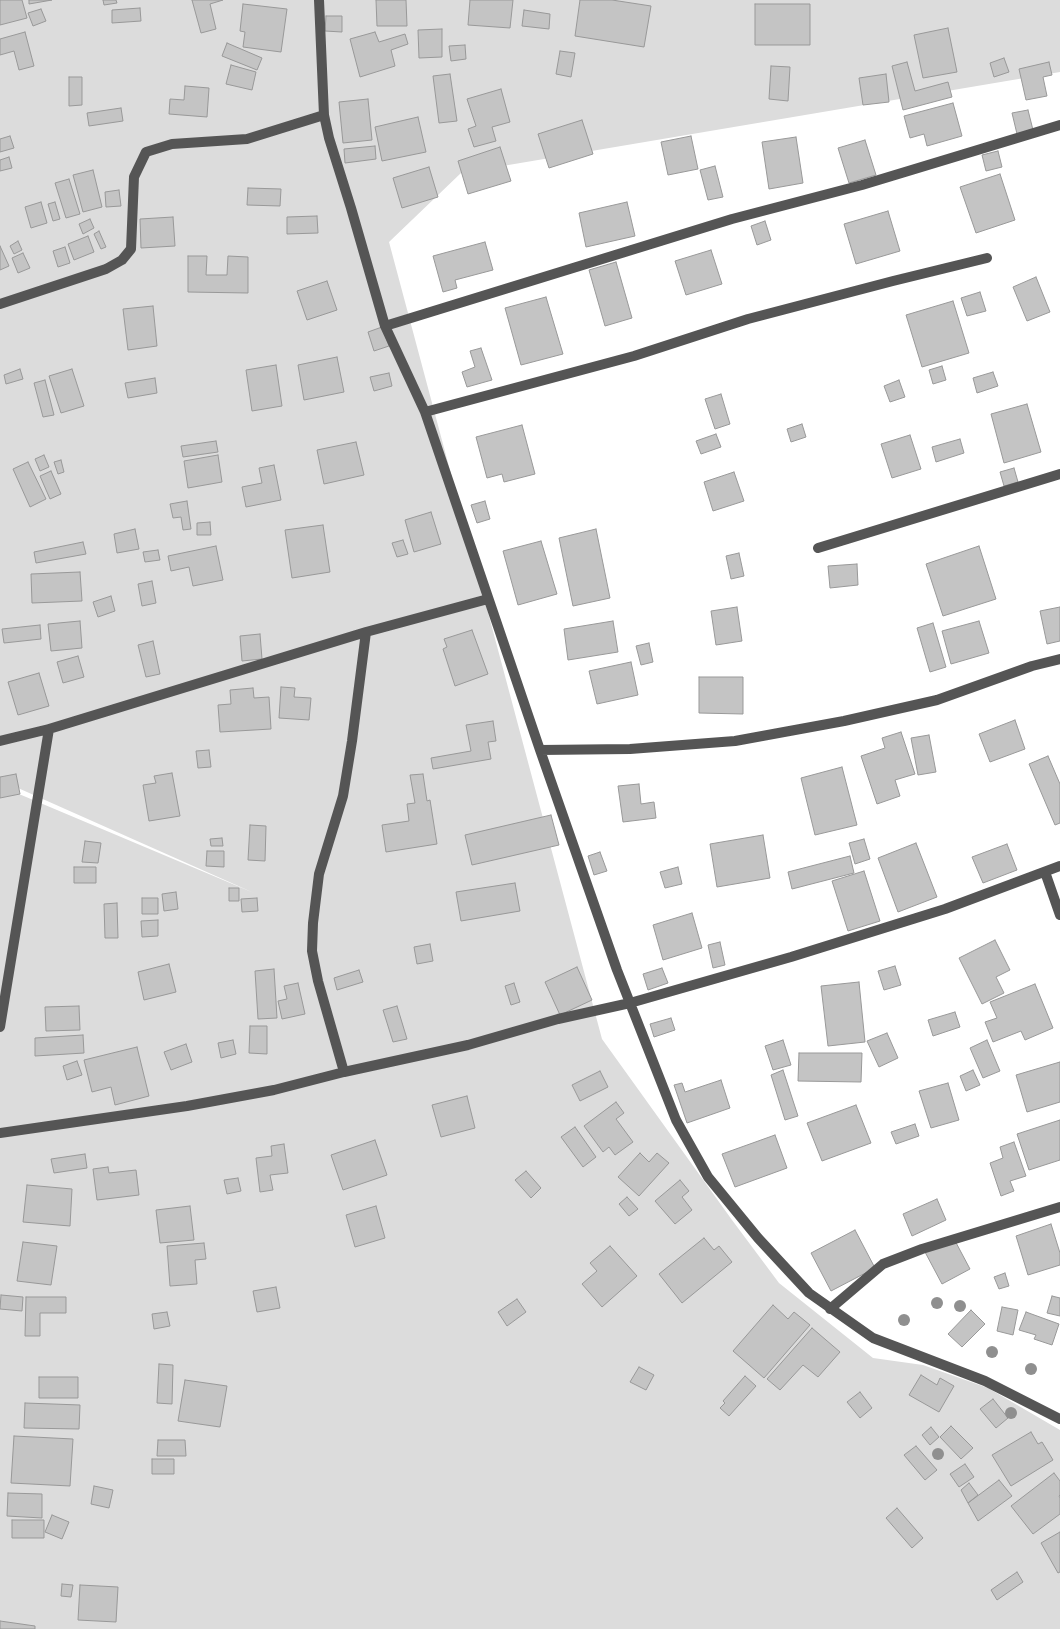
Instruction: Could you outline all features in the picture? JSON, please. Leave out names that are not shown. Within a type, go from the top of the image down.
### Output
[{"type":"street","points":[[319,0],[324,115],[329,138],[385,326],[425,412],[488,599],[617,970],[676,1120],[708,1177],[763,1244],[809,1293],[873,1338],[985,1380],[1060,1419]]},
{"type":"street","points":[[0,304],[106,269],[122,260],[131,250],[134,177],[146,152],[172,144],[247,139],[324,115]]},
{"type":"street","points":[[385,326],[732,219],[862,185],[1060,125]]},
{"type":"street","points":[[425,412],[634,356],[748,319],[987,258]]},
{"type":"street","points":[[818,548],[1060,474]]},
{"type":"street","points":[[0,741],[49,729],[366,632],[488,599]]},
{"type":"street","points":[[344,1072],[318,981],[312,951],[313,930],[319,874],[343,796],[352,741],[366,632]]},
{"type":"street","points":[[540,750],[630,750],[735,741],[844,721],[937,700],[1032,666],[1060,659]]},
{"type":"street","points":[[0,1027],[49,729]]},
{"type":"street","points":[[0,1133],[187,1106],[274,1090],[344,1072],[468,1045],[558,1019],[630,1003],[791,957],[945,910],[1060,866]]},
{"type":"street","points":[[1045,872],[1060,915]]},
{"type":"street","points":[[830,1309],[883,1264],[922,1249],[1060,1207]]},
{"type":"shaded area","points":[[0,0],[1060,0],[1060,72],[461,173],[389,242],[602,1039],[779,1283],[873,1358],[923,1365],[988,1388],[1060,1430],[1060,1629],[0,1629],[0,786],[254,893],[0,780]]},
{"type":"building","points":[[0,0],[22,0],[27,18],[0,25]]},
{"type":"building","points":[[29,0],[52,0],[29,4]]},
{"type":"building","points":[[103,0],[116,0],[117,3],[104,5]]},
{"type":"building","points":[[192,0],[223,0],[210,4],[216,29],[201,33]]},
{"type":"building","points":[[376,0],[406,0],[407,26],[377,26]]},
{"type":"building","points":[[470,0],[513,0],[510,28],[468,25]]},
{"type":"building","points":[[580,0],[612,0],[651,6],[644,47],[575,36]]},
{"type":"building","points":[[243,4],[287,9],[281,52],[243,47],[245,32],[240,31]]},
{"type":"building","points":[[755,4],[810,4],[810,45],[755,45]]},
{"type":"building","points":[[140,8],[141,21],[112,23],[112,10]]},
{"type":"building","points":[[41,9],[46,21],[33,26],[28,13]]},
{"type":"building","points":[[524,10],[550,14],[549,29],[522,26]]},
{"type":"building","points":[[326,16],[342,16],[342,32],[325,31]]},
{"type":"building","points":[[948,28],[957,72],[923,78],[914,35]]},
{"type":"building","points":[[442,29],[442,57],[419,58],[418,30]]},
{"type":"building","points":[[25,32],[34,66],[19,70],[14,51],[0,55],[0,39]]},
{"type":"building","points":[[375,32],[379,42],[405,34],[408,44],[391,50],[395,66],[360,77],[350,39]]},
{"type":"building","points":[[227,43],[262,58],[257,70],[222,56]]},
{"type":"building","points":[[465,45],[466,59],[451,61],[449,46]]},
{"type":"building","points":[[560,51],[575,53],[571,77],[556,74]]},
{"type":"building","points":[[1004,58],[1009,72],[994,77],[990,63]]},
{"type":"building","points":[[907,62],[915,91],[948,82],[952,97],[903,110],[892,66]]},
{"type":"building","points":[[1049,62],[1052,75],[1043,77],[1047,96],[1026,100],[1019,69]]},
{"type":"building","points":[[231,65],[256,72],[252,90],[226,84]]},
{"type":"building","points":[[771,66],[790,67],[788,101],[769,99]]},
{"type":"building","points":[[450,74],[457,121],[439,123],[433,76]]},
{"type":"building","points":[[886,74],[889,102],[863,105],[859,78]]},
{"type":"building","points":[[69,77],[82,77],[82,105],[69,106]]},
{"type":"building","points":[[185,86],[209,88],[207,117],[169,114],[170,99],[184,100]]},
{"type":"building","points":[[501,89],[510,122],[492,127],[496,141],[474,147],[468,129],[476,126],[467,99]]},
{"type":"building","points":[[368,99],[372,140],[343,143],[339,102]]},
{"type":"building","points":[[953,103],[962,136],[927,146],[924,134],[910,138],[904,116]]},
{"type":"building","points":[[121,108],[123,121],[89,126],[87,113]]},
{"type":"building","points":[[1028,110],[1033,130],[1017,134],[1012,113]]},
{"type":"building","points":[[418,117],[426,152],[382,161],[375,127]]},
{"type":"building","points":[[582,120],[593,154],[549,168],[538,134]]},
{"type":"building","points":[[10,136],[14,148],[0,152],[0,139]]},
{"type":"building","points":[[691,136],[698,169],[668,175],[661,142]]},
{"type":"building","points":[[796,137],[803,183],[769,189],[762,142]]},
{"type":"building","points":[[865,140],[876,175],[849,183],[838,148]]},
{"type":"building","points":[[375,146],[376,159],[345,163],[344,149]]},
{"type":"building","points":[[500,147],[511,181],[468,194],[458,161]]},
{"type":"building","points":[[998,151],[1002,167],[986,171],[982,155]]},
{"type":"building","points":[[9,157],[12,168],[0,171],[0,160]]},
{"type":"building","points":[[715,166],[723,197],[708,200],[700,170]]},
{"type":"building","points":[[429,167],[438,197],[402,208],[393,178]]},
{"type":"building","points":[[93,170],[102,207],[83,212],[73,175]]},
{"type":"building","points":[[1000,174],[1015,220],[976,233],[960,187]]},
{"type":"building","points":[[69,179],[80,214],[66,218],[55,183]]},
{"type":"building","points":[[248,188],[281,189],[280,206],[247,205]]},
{"type":"building","points":[[119,190],[121,206],[106,207],[105,192]]},
{"type":"building","points":[[41,202],[47,223],[31,228],[25,207]]},
{"type":"building","points":[[55,202],[60,219],[53,221],[48,204]]},
{"type":"building","points":[[627,202],[635,236],[586,247],[579,213]]},
{"type":"building","points":[[888,211],[900,251],[856,264],[844,224]]},
{"type":"building","points":[[317,216],[318,233],[287,234],[287,217]]},
{"type":"building","points":[[173,217],[175,246],[141,248],[140,219]]},
{"type":"building","points":[[90,219],[94,228],[83,234],[79,224]]},
{"type":"building","points":[[765,221],[771,240],[757,245],[751,226]]},
{"type":"building","points":[[99,231],[106,247],[101,249],[94,234]]},
{"type":"building","points":[[88,236],[94,252],[74,260],[68,244]]},
{"type":"building","points":[[18,241],[22,250],[14,254],[10,246]]},
{"type":"building","points":[[485,242],[493,270],[455,280],[457,288],[443,292],[433,256]]},
{"type":"building","points":[[0,246],[9,266],[0,270]]},
{"type":"building","points":[[65,247],[70,263],[58,267],[53,251]]},
{"type":"building","points":[[711,250],[722,284],[686,295],[675,261]]},
{"type":"building","points":[[23,253],[30,268],[18,273],[12,258]]},
{"type":"building","points":[[188,256],[207,256],[206,275],[227,275],[228,256],[248,257],[248,293],[188,292]]},
{"type":"building","points":[[616,262],[632,318],[605,326],[589,270]]},
{"type":"building","points":[[1036,277],[1050,312],[1027,321],[1013,287]]},
{"type":"building","points":[[327,281],[337,310],[307,320],[297,291]]},
{"type":"building","points":[[980,292],[986,311],[967,316],[961,298]]},
{"type":"building","points":[[546,297],[563,354],[521,365],[505,308]]},
{"type":"building","points":[[953,301],[969,353],[922,367],[906,315]]},
{"type":"building","points":[[153,306],[157,346],[128,350],[123,309]]},
{"type":"building","points":[[382,327],[389,346],[374,351],[368,332]]},
{"type":"building","points":[[481,348],[492,380],[467,387],[462,372],[475,367],[470,351]]},
{"type":"building","points":[[337,357],[344,392],[304,400],[298,365]]},
{"type":"building","points":[[276,365],[282,406],[252,411],[246,370]]},
{"type":"building","points":[[942,366],[946,380],[933,384],[929,370]]},
{"type":"building","points":[[20,369],[23,379],[6,384],[4,375]]},
{"type":"building","points":[[72,369],[84,406],[61,413],[49,376]]},
{"type":"building","points":[[993,372],[998,386],[977,393],[973,378]]},
{"type":"building","points":[[389,373],[392,386],[374,391],[370,377]]},
{"type":"building","points":[[155,378],[157,393],[128,398],[125,383]]},
{"type":"building","points":[[45,380],[54,415],[43,417],[34,383]]},
{"type":"building","points":[[899,380],[905,397],[890,402],[884,386]]},
{"type":"building","points":[[721,394],[730,424],[715,429],[705,399]]},
{"type":"building","points":[[1027,404],[1041,452],[1004,463],[991,414]]},
{"type":"building","points":[[802,424],[806,437],[791,442],[787,429]]},
{"type":"building","points":[[522,425],[535,474],[504,482],[502,474],[487,478],[476,437]]},
{"type":"building","points":[[716,434],[721,447],[701,454],[696,441]]},
{"type":"building","points":[[910,435],[921,469],[892,478],[881,444]]},
{"type":"building","points":[[960,439],[964,453],[936,462],[932,447]]},
{"type":"building","points":[[216,441],[218,452],[183,457],[181,446]]},
{"type":"building","points":[[356,442],[364,475],[324,484],[317,450]]},
{"type":"building","points":[[44,455],[49,467],[40,471],[35,459]]},
{"type":"building","points":[[218,455],[222,482],[188,488],[184,461]]},
{"type":"building","points":[[61,460],[64,472],[58,474],[54,462]]},
{"type":"building","points":[[28,462],[46,499],[30,507],[13,469]]},
{"type":"building","points":[[274,465],[281,500],[246,507],[242,487],[262,483],[259,468]]},
{"type":"building","points":[[1014,468],[1018,482],[1004,486],[1000,472]]},
{"type":"building","points":[[51,471],[61,494],[50,499],[40,476]]},
{"type":"building","points":[[734,472],[744,501],[713,511],[704,482]]},
{"type":"building","points":[[187,501],[191,529],[183,530],[181,517],[173,518],[170,504]]},
{"type":"building","points":[[485,501],[490,519],[477,523],[471,505]]},
{"type":"building","points":[[431,512],[441,544],[414,552],[405,520]]},
{"type":"building","points":[[210,522],[211,535],[197,535],[197,523]]},
{"type":"building","points":[[323,525],[330,572],[292,578],[285,530]]},
{"type":"building","points":[[135,529],[139,549],[117,553],[114,534]]},
{"type":"building","points":[[596,529],[610,598],[573,606],[559,538]]},
{"type":"building","points":[[403,540],[408,554],[397,557],[392,543]]},
{"type":"building","points":[[541,541],[557,594],[518,605],[503,551]]},
{"type":"building","points":[[83,542],[86,554],[36,563],[34,552]]},
{"type":"building","points":[[216,546],[223,580],[193,586],[189,567],[171,571],[168,556]]},
{"type":"building","points":[[979,546],[996,599],[943,616],[926,564]]},
{"type":"building","points":[[158,550],[160,560],[145,562],[143,552]]},
{"type":"building","points":[[739,553],[744,576],[731,579],[726,556]]},
{"type":"building","points":[[857,564],[858,585],[830,588],[828,566]]},
{"type":"building","points":[[80,572],[82,601],[32,603],[31,574]]},
{"type":"building","points":[[152,581],[156,603],[142,606],[138,584]]},
{"type":"building","points":[[111,596],[115,611],[98,617],[93,602]]},
{"type":"building","points":[[737,607],[742,641],[716,645],[711,611]]},
{"type":"building","points":[[1060,607],[1060,641],[1047,644],[1040,611]]},
{"type":"building","points":[[80,621],[82,648],[51,651],[48,624]]},
{"type":"building","points":[[613,621],[618,652],[568,660],[564,629]]},
{"type":"building","points":[[979,621],[989,653],[951,664],[942,631]]},
{"type":"building","points":[[933,623],[946,667],[930,672],[917,628]]},
{"type":"building","points":[[40,625],[41,639],[4,643],[2,629]]},
{"type":"building","points":[[472,630],[488,674],[455,686],[443,649],[447,647],[444,639]]},
{"type":"building","points":[[260,634],[262,659],[242,661],[240,636]]},
{"type":"building","points":[[153,641],[160,674],[146,677],[138,645]]},
{"type":"building","points":[[649,643],[653,662],[641,665],[636,646]]},
{"type":"building","points":[[78,656],[84,677],[63,683],[57,662]]},
{"type":"building","points":[[631,662],[638,695],[597,704],[589,671]]},
{"type":"building","points":[[39,673],[49,706],[18,715],[8,682]]},
{"type":"building","points":[[699,677],[743,677],[743,714],[699,713]]},
{"type":"building","points":[[281,687],[295,688],[294,697],[311,698],[309,720],[279,718]]},
{"type":"building","points":[[253,688],[254,698],[269,697],[271,729],[220,732],[218,705],[231,704],[230,690]]},
{"type":"building","points":[[1015,720],[1025,749],[990,762],[979,734]]},
{"type":"building","points":[[493,721],[496,741],[488,742],[491,759],[433,769],[431,758],[471,751],[466,725]]},
{"type":"building","points":[[901,732],[915,774],[895,780],[900,796],[877,804],[861,756],[885,748],[882,738]]},
{"type":"building","points":[[929,735],[936,772],[918,775],[911,738]]},
{"type":"building","points":[[209,750],[211,767],[198,768],[196,751]]},
{"type":"building","points":[[1048,756],[1060,784],[1060,823],[1055,825],[1029,764]]},
{"type":"building","points":[[842,767],[857,825],[815,835],[801,778]]},
{"type":"building","points":[[172,773],[180,816],[149,821],[143,785],[156,783],[154,776]]},
{"type":"building","points":[[16,774],[20,794],[0,798],[0,777]]},
{"type":"building","points":[[423,774],[427,801],[430,800],[437,844],[386,852],[382,825],[409,821],[407,804],[415,803],[410,775]]},
{"type":"building","points":[[639,784],[641,804],[654,802],[656,818],[623,822],[618,786]]},
{"type":"building","points":[[551,815],[559,845],[472,865],[465,835]]},
{"type":"building","points":[[250,825],[266,826],[265,861],[248,860]]},
{"type":"building","points":[[763,835],[770,878],[717,887],[710,844]]},
{"type":"building","points":[[222,838],[223,846],[211,846],[210,839]]},
{"type":"building","points":[[864,839],[870,859],[855,864],[849,843]]},
{"type":"building","points":[[85,841],[101,843],[98,863],[82,862]]},
{"type":"building","points":[[916,843],[937,897],[898,912],[878,858]]},
{"type":"building","points":[[1007,844],[1017,870],[983,883],[972,857]]},
{"type":"building","points":[[207,851],[224,851],[224,867],[206,866]]},
{"type":"building","points":[[600,852],[607,871],[594,875],[588,856]]},
{"type":"building","points":[[850,856],[854,873],[792,889],[788,872]]},
{"type":"building","points":[[74,867],[96,867],[96,883],[74,883]]},
{"type":"building","points":[[678,867],[682,884],[665,888],[660,872]]},
{"type":"building","points":[[864,871],[880,921],[848,931],[832,881]]},
{"type":"building","points":[[515,883],[520,911],[461,921],[456,892]]},
{"type":"building","points":[[229,888],[239,888],[239,901],[229,901]]},
{"type":"building","points":[[176,892],[178,909],[164,911],[162,894]]},
{"type":"building","points":[[142,898],[158,898],[158,914],[142,914]]},
{"type":"building","points":[[257,898],[258,911],[242,912],[241,899]]},
{"type":"building","points":[[117,903],[118,938],[105,938],[104,904]]},
{"type":"building","points":[[692,913],[702,948],[663,960],[653,925]]},
{"type":"building","points":[[158,920],[158,936],[142,937],[141,921]]},
{"type":"building","points":[[995,940],[1010,970],[996,977],[1004,993],[982,1004],[959,958]]},
{"type":"building","points":[[720,942],[725,965],[713,968],[708,945]]},
{"type":"building","points":[[430,944],[433,961],[417,964],[414,947]]},
{"type":"building","points":[[169,964],[176,992],[144,1000],[138,972]]},
{"type":"building","points":[[895,966],[901,985],[884,990],[878,971]]},
{"type":"building","points":[[577,967],[592,1000],[560,1015],[545,982]]},
{"type":"building","points":[[662,968],[668,983],[648,990],[643,974]]},
{"type":"building","points":[[274,969],[277,1018],[258,1019],[255,971]]},
{"type":"building","points":[[359,970],[363,982],[337,990],[334,978]]},
{"type":"building","points":[[859,982],[865,1042],[828,1046],[821,986]]},
{"type":"building","points":[[298,983],[305,1014],[282,1019],[278,1001],[287,999],[284,986]]},
{"type":"building","points":[[514,983],[520,1002],[511,1005],[505,986]]},
{"type":"building","points":[[1035,984],[1053,1028],[1025,1040],[1021,1031],[993,1042],[985,1022],[997,1018],[990,1002]]},
{"type":"building","points":[[79,1006],[80,1030],[46,1031],[45,1007]]},
{"type":"building","points":[[397,1006],[407,1039],[393,1042],[383,1010]]},
{"type":"building","points":[[955,1012],[960,1027],[933,1036],[928,1020]]},
{"type":"building","points":[[671,1018],[675,1030],[654,1037],[650,1024]]},
{"type":"building","points":[[250,1026],[267,1026],[267,1054],[249,1053]]},
{"type":"building","points":[[887,1033],[898,1058],[879,1067],[867,1041]]},
{"type":"building","points":[[83,1035],[84,1053],[35,1056],[35,1038]]},
{"type":"building","points":[[233,1040],[236,1054],[221,1058],[218,1043]]},
{"type":"building","points":[[783,1040],[791,1065],[773,1070],[765,1046]]},
{"type":"building","points":[[987,1040],[1000,1071],[983,1078],[970,1048]]},
{"type":"building","points":[[186,1044],[192,1062],[171,1070],[164,1052]]},
{"type":"building","points":[[137,1047],[149,1096],[115,1105],[111,1087],[92,1092],[84,1060]]},
{"type":"building","points":[[799,1053],[862,1053],[861,1082],[798,1081]]},
{"type":"building","points":[[77,1061],[82,1075],[67,1080],[63,1066]]},
{"type":"building","points":[[1060,1062],[1060,1102],[1027,1112],[1016,1075]]},
{"type":"building","points":[[783,1070],[798,1116],[785,1120],[771,1075]]},
{"type":"building","points":[[973,1070],[980,1085],[966,1091],[960,1076]]},
{"type":"building","points":[[600,1071],[608,1087],[580,1101],[572,1085]]},
{"type":"building","points":[[721,1080],[730,1108],[687,1123],[674,1085],[682,1083],[685,1092]]},
{"type":"building","points":[[948,1083],[959,1120],[931,1128],[919,1091]]},
{"type":"building","points":[[467,1096],[475,1128],[441,1137],[432,1105]]},
{"type":"building","points":[[616,1102],[624,1113],[616,1119],[633,1142],[615,1155],[609,1147],[603,1152],[584,1126]]},
{"type":"building","points":[[856,1105],[871,1143],[822,1161],[807,1123]]},
{"type":"building","points":[[1060,1120],[1060,1160],[1029,1170],[1017,1134]]},
{"type":"building","points":[[915,1124],[919,1136],[896,1144],[891,1132]]},
{"type":"building","points":[[575,1127],[596,1157],[583,1167],[561,1137]]},
{"type":"building","points":[[775,1135],[787,1168],[735,1187],[722,1154]]},
{"type":"building","points":[[375,1140],[387,1175],[343,1190],[331,1155]]},
{"type":"building","points":[[1014,1142],[1026,1176],[1010,1181],[1014,1191],[1001,1196],[990,1163],[1003,1158],[1000,1147]]},
{"type":"building","points":[[284,1144],[288,1173],[270,1175],[273,1190],[260,1192],[256,1158],[272,1156],[271,1146]]},
{"type":"building","points":[[640,1153],[649,1162],[657,1153],[669,1163],[639,1196],[618,1177]]},
{"type":"building","points":[[85,1154],[87,1168],[54,1173],[51,1159]]},
{"type":"building","points":[[108,1167],[109,1173],[136,1170],[139,1195],[97,1200],[93,1169]]},
{"type":"building","points":[[526,1171],[541,1188],[531,1198],[515,1180]]},
{"type":"building","points":[[238,1178],[241,1191],[227,1194],[224,1180]]},
{"type":"building","points":[[680,1180],[689,1191],[682,1197],[692,1210],[675,1224],[655,1201]]},
{"type":"building","points":[[27,1185],[72,1189],[70,1226],[23,1222]]},
{"type":"building","points":[[627,1197],[638,1209],[629,1216],[619,1204]]},
{"type":"building","points":[[937,1199],[946,1220],[912,1236],[903,1214]]},
{"type":"building","points":[[190,1206],[194,1240],[160,1243],[156,1210]]},
{"type":"building","points":[[376,1206],[385,1238],[355,1247],[346,1215]]},
{"type":"building","points":[[1051,1224],[1060,1253],[1060,1265],[1028,1275],[1016,1236]]},
{"type":"building","points":[[855,1230],[875,1268],[831,1291],[811,1253]]},
{"type":"building","points":[[953,1237],[970,1269],[942,1284],[925,1252]]},
{"type":"building","points":[[704,1238],[714,1250],[719,1246],[732,1262],[682,1303],[659,1274]]},
{"type":"building","points":[[23,1242],[57,1246],[51,1285],[17,1281]]},
{"type":"building","points":[[204,1243],[206,1259],[195,1260],[197,1284],[170,1286],[167,1246]]},
{"type":"building","points":[[610,1246],[637,1276],[602,1307],[582,1284],[597,1271],[590,1263]]},
{"type":"building","points":[[1005,1273],[1009,1286],[999,1289],[994,1277]]},
{"type":"building","points":[[276,1287],[280,1308],[257,1312],[253,1291]]},
{"type":"building","points":[[1,1295],[23,1297],[22,1311],[0,1309]]},
{"type":"building","points":[[1052,1296],[1060,1298],[1060,1316],[1047,1313]]},
{"type":"building","points":[[26,1297],[66,1297],[66,1313],[40,1313],[40,1336],[25,1336]]},
{"type":"building","points":[[517,1299],[526,1312],[507,1326],[498,1312]]},
{"type":"building","points":[[773,1305],[788,1319],[794,1312],[810,1325],[764,1378],[733,1351]]},
{"type":"building","points":[[1002,1307],[1018,1310],[1013,1335],[997,1331]]},
{"type":"building","points":[[971,1310],[985,1324],[962,1347],[948,1334]]},
{"type":"building","points":[[167,1312],[170,1326],[154,1329],[152,1314]]},
{"type":"building","points":[[1026,1312],[1059,1324],[1052,1345],[1034,1339],[1036,1335],[1019,1330]]},
{"type":"building","points":[[812,1328],[840,1352],[818,1377],[803,1365],[780,1390],[767,1379]]},
{"type":"building","points":[[159,1364],[173,1365],[172,1404],[157,1403]]},
{"type":"building","points":[[639,1367],[654,1375],[646,1390],[630,1382]]},
{"type":"building","points":[[921,1375],[937,1385],[940,1378],[954,1386],[939,1412],[909,1395]]},
{"type":"building","points":[[745,1376],[756,1386],[729,1416],[720,1408],[725,1403],[723,1401]]},
{"type":"building","points":[[39,1377],[78,1377],[78,1398],[39,1398]]},
{"type":"building","points":[[185,1380],[227,1386],[220,1427],[178,1421]]},
{"type":"building","points":[[860,1392],[872,1408],[860,1418],[847,1402]]},
{"type":"building","points":[[993,1399],[1008,1418],[996,1428],[980,1409]]},
{"type":"building","points":[[25,1403],[80,1405],[79,1429],[24,1428]]},
{"type":"building","points":[[951,1426],[973,1448],[961,1459],[940,1437]]},
{"type":"building","points":[[931,1427],[939,1437],[930,1445],[922,1435]]},
{"type":"building","points":[[1031,1432],[1038,1444],[1042,1442],[1053,1460],[1011,1486],[992,1455]]},
{"type":"building","points":[[14,1436],[73,1439],[70,1486],[11,1483]]},
{"type":"building","points":[[158,1440],[185,1440],[186,1456],[157,1456]]},
{"type":"building","points":[[916,1446],[937,1470],[925,1480],[904,1455]]},
{"type":"building","points":[[152,1459],[174,1459],[174,1474],[152,1474]]},
{"type":"building","points":[[965,1464],[974,1477],[959,1487],[950,1474]]},
{"type":"building","points":[[1054,1473],[1060,1481],[1060,1514],[1033,1534],[1011,1506]]},
{"type":"building","points":[[999,1480],[1012,1496],[978,1521],[968,1503]]},
{"type":"building","points":[[969,1483],[978,1495],[968,1503],[961,1490]]},
{"type":"building","points":[[94,1486],[113,1490],[109,1508],[91,1504]]},
{"type":"building","points":[[8,1493],[42,1494],[42,1518],[7,1516]]},
{"type":"building","points":[[897,1508],[923,1538],[912,1548],[886,1518]]},
{"type":"building","points":[[52,1515],[69,1522],[62,1539],[45,1532]]},
{"type":"building","points":[[12,1520],[44,1520],[44,1538],[12,1538]]},
{"type":"building","points":[[1060,1532],[1060,1572],[1058,1573],[1041,1543]]},
{"type":"building","points":[[1017,1572],[1023,1582],[997,1600],[991,1590]]},
{"type":"building","points":[[62,1584],[73,1585],[71,1597],[61,1596]]},
{"type":"building","points":[[80,1585],[118,1587],[116,1622],[78,1620]]},
{"type":"building","points":[[0,1621],[35,1626],[35,1629],[0,1629]]}]
